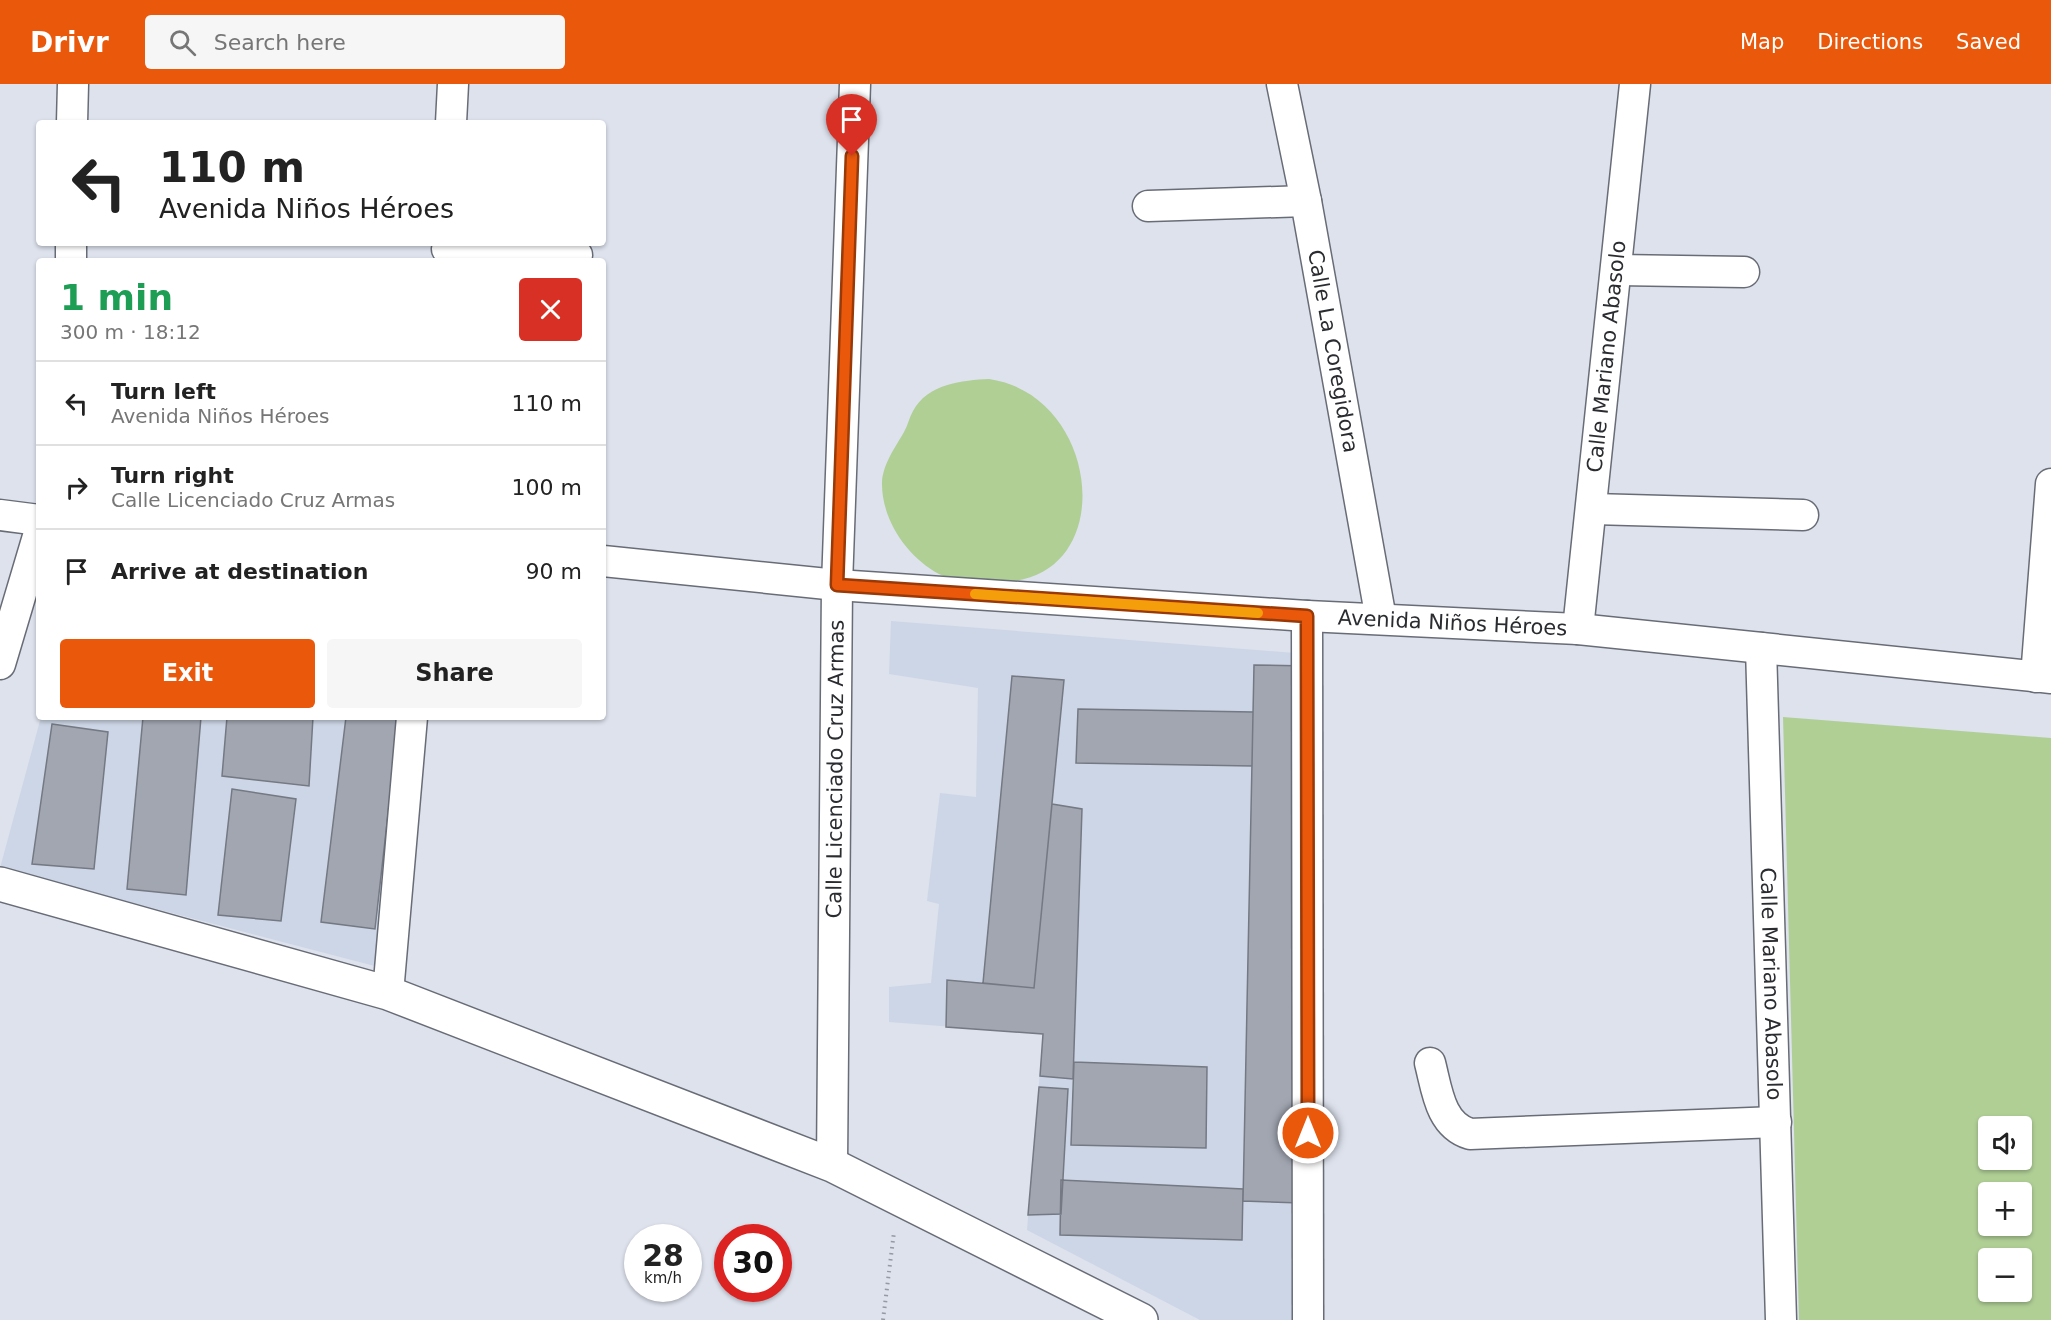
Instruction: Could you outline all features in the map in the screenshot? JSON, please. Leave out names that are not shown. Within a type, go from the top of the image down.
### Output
[{"type":"street","points":[[72,120],[73,84]]},
{"type":"street","points":[[452,120],[453,84]]},
{"type":"street","name":"Calle Licenciado Cruz Armas","points":[[832,1165],[837,585],[855,84]]},
{"type":"street","name":"Calle La Coregidora","points":[[1282,84],[1306,201],[1381,619]]},
{"type":"street","name":"Calle Mariano Abasolo","points":[[1578,629],[1618,270],[1635,84]]},
{"type":"street","points":[[1148,206],[1306,201]]},
{"type":"street","points":[[446,251],[578,255]]},
{"type":"street","points":[[1618,270],[1744,272]]},
{"type":"street","points":[[2044,677],[2051,484]]},
{"type":"street","points":[[1593,509],[1803,515]]},
{"type":"street","points":[[0,515],[36,520]]},
{"type":"street","points":[[0,664],[36,543]]},
{"type":"street","name":"Avenida Niños Héroes","points":[[606,561],[837,585],[1307,616],[1578,629],[2044,677]]},
{"type":"street","points":[[1307,616],[1308,1320]]},
{"type":"street","name":"Calle Mariano Abasolo","points":[[1761,648],[1781,1320]]},
{"type":"street","points":[[388,993],[412,720]]},
{"type":"street","points":[[0,884],[388,993],[832,1165],[1141,1320]]},
{"type":"street","points":[[1430,1063],[1444,1114],[1458,1131],[1470,1134],[1776,1122]]},
{"type":"path","points":[[883,1320],[899,1198]]},
{"type":"shaded area","points":[[891,621],[1307,654],[1308,1320],[1200,1320],[1027,1230],[1043,1034],[889,1022],[889,987],[931,983],[939,904],[927,901],[940,793],[976,797],[978,688],[889,674]]},
{"type":"shaded area","points":[[40,720],[412,720],[390,970],[0,868]]},
{"type":"green space","points":[[989,379],[1027,392],[1055,417],[1074,450],[1082,486],[1080,521],[1066,552],[1040,573],[1002,582],[970,581],[946,577],[916,558],[898,536],[891,523],[886,510],[882,482],[890,456],[919,402],[936,389],[946,385]]},
{"type":"green space","points":[[1783,717],[2051,738],[2051,1320],[1799,1320]]},
{"type":"building","points":[[1254,665],[1307,666],[1300,1203],[1243,1201]]},
{"type":"building","points":[[1012,676],[1064,680],[1034,988],[983,983]]},
{"type":"building","points":[[1078,709],[1253,712],[1252,766],[1076,763]]},
{"type":"building","points":[[143,720],[201,720],[186,895],[127,889]]},
{"type":"building","points":[[227,720],[313,720],[309,786],[222,776]]},
{"type":"building","points":[[346,720],[399,720],[375,929],[321,922]]},
{"type":"building","points":[[52,724],[108,732],[94,869],[32,864]]},
{"type":"building","points":[[232,789],[296,799],[281,921],[218,915]]},
{"type":"building","points":[[1052,804],[1082,809],[1073,1079],[1040,1076],[1043,1034],[946,1027],[947,980],[1034,988]]},
{"type":"building","points":[[1074,1062],[1207,1067],[1206,1148],[1071,1145]]},
{"type":"building","points":[[1039,1087],[1068,1089],[1061,1214],[1028,1215]]},
{"type":"building","points":[[1061,1180],[1243,1189],[1242,1240],[1060,1235]]},
{"type":"slow traffic","points":[[975,594],[1258,613]]},
{"type":"route","points":[[852,156],[837,585],[1307,616],[1308,1133]]}]
